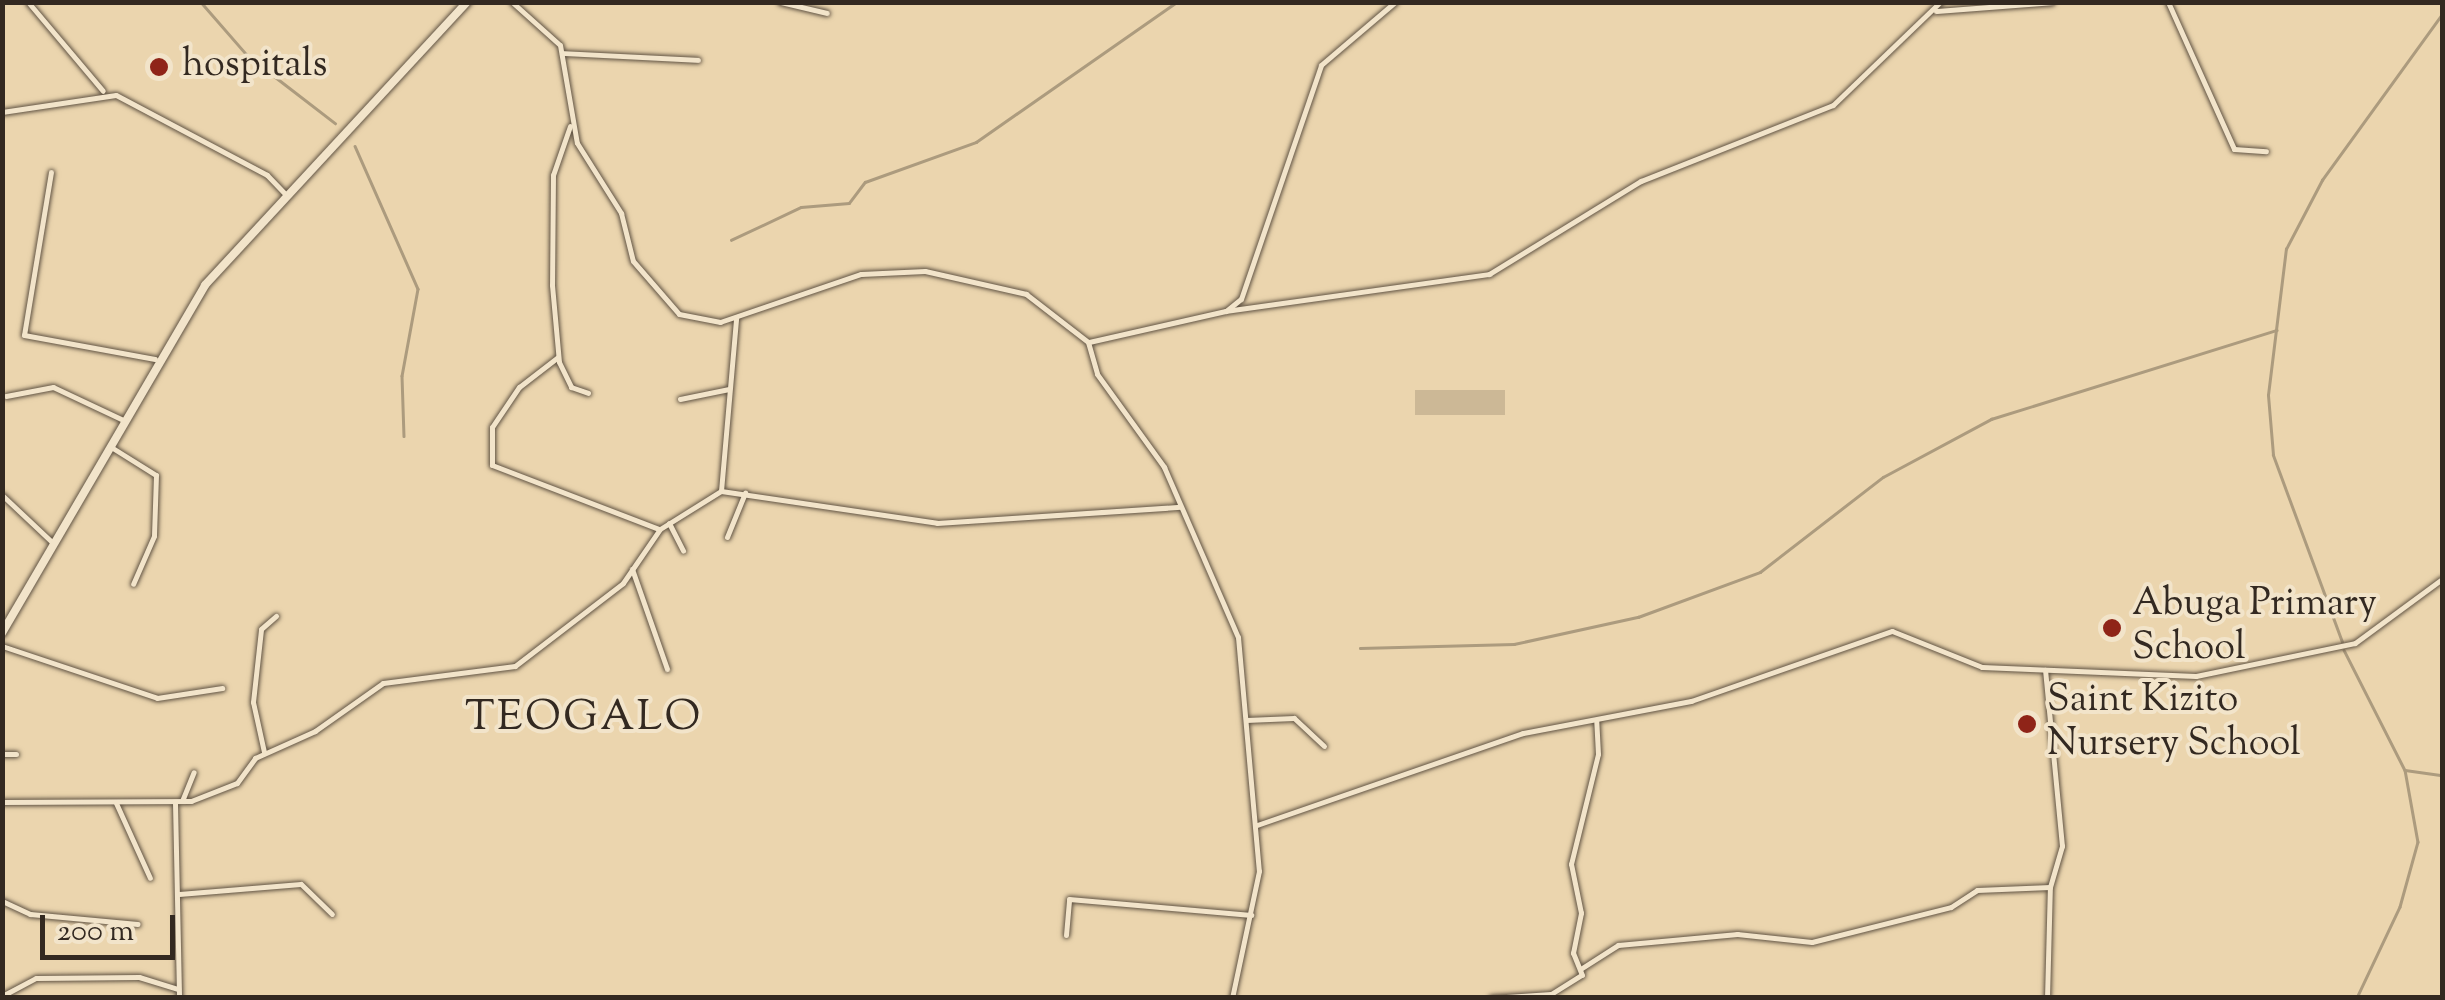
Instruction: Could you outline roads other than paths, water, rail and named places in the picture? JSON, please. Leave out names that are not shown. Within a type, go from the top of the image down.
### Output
[{"type":"main road","points":[[2,633],[6,618],[53,543],[156,359],[286,195],[467,2]]},
{"type":"street","points":[[28,2],[105,93],[268,175],[286,195]]},
{"type":"street","points":[[512,2],[562,53],[570,126],[659,299],[701,323],[736,318],[860,274],[925,271],[1026,294],[1088,342],[1097,374],[1164,467],[1238,637],[1257,825],[1251,915],[1232,998]]},
{"type":"street","points":[[780,2],[826,13]]},
{"type":"street","points":[[1226,311],[1248,290],[1321,65],[1395,2]]},
{"type":"street","points":[[1088,342],[1226,311],[1489,274],[1641,181],[1833,106],[1936,11],[1940,2]]},
{"type":"street","points":[[1936,11],[2052,2]]},
{"type":"street","points":[[2168,2],[2234,150],[2266,152]]},
{"type":"street","points":[[562,53],[698,60]]},
{"type":"street","points":[[2,112],[105,93]]},
{"type":"street","points":[[570,126],[552,187],[558,357],[572,388],[588,394]]},
{"type":"street","points":[[51,172],[24,335],[156,359]]},
{"type":"street","points":[[721,491],[736,318]]},
{"type":"street","points":[[558,357],[519,387],[490,430],[492,465],[660,529]]},
{"type":"street","points":[[6,396],[53,387],[123,420]]},
{"type":"street","points":[[680,399],[728,389]]},
{"type":"street","points":[[108,446],[156,475],[154,536],[133,584]]},
{"type":"street","points":[[2,802],[178,803],[237,783],[264,752],[316,731],[392,679],[514,666],[632,569],[660,529],[721,491],[938,523],[1180,507]]},
{"type":"street","points":[[727,536],[745,492]]},
{"type":"street","points":[[2,495],[53,543]]},
{"type":"street","points":[[669,523],[683,551]]},
{"type":"street","points":[[632,569],[666,669]]},
{"type":"street","points":[[1257,825],[1524,732],[1732,689],[1900,630],[1982,667],[2168,678],[2322,653],[2365,639],[2442,579]]},
{"type":"street","points":[[264,752],[254,702],[262,629],[276,616]]},
{"type":"street","points":[[2,646],[157,698],[222,688]]},
{"type":"street","points":[[2045,670],[2062,846],[2050,887],[2047,998]]},
{"type":"street","points":[[1246,720],[1294,718],[1324,746]]},
{"type":"street","points":[[1492,998],[1551,994],[1580,980],[1582,968],[1573,952],[1581,914],[1571,864],[1598,754],[1596,720]]},
{"type":"street","points":[[2,754],[16,754]]},
{"type":"street","points":[[179,995],[178,803],[194,772]]},
{"type":"street","points":[[116,803],[150,878]]},
{"type":"street","points":[[179,894],[304,885],[308,900],[332,914]]},
{"type":"street","points":[[1582,968],[1618,945],[1737,934],[1812,942],[1951,906],[1977,890],[2050,887]]},
{"type":"street","points":[[1066,935],[1068,899],[1251,915]]},
{"type":"street","points":[[2,900],[30,914],[138,924]]},
{"type":"street","points":[[2,996],[36,978],[167,979],[179,995]]},
{"type":"waterway","points":[[201,2],[248,56],[335,123]]},
{"type":"waterway","points":[[731,240],[801,207],[849,203],[865,182],[976,142],[1177,2]]},
{"type":"waterway","points":[[2342,642],[2273,455],[2268,395],[2286,249],[2322,180],[2442,14]]},
{"type":"waterway","points":[[355,146],[418,289],[402,376],[404,436]]},
{"type":"waterway","points":[[1360,648],[1514,644],[1638,617],[1760,572],[1883,477],[1991,419],[2276,330]]},
{"type":"waterway","points":[[2344,650],[2405,770],[2418,842],[2400,907],[2357,998]]},
{"type":"waterway","points":[[2405,770],[2442,775]]},
{"type":"place","name":"hospitals","points":[[159,67]]},
{"type":"place","name":"Abuga Primary School","points":[[2112,628]]},
{"type":"place","name":"Saint Kizito Nursery School","points":[[2027,724]]},
{"type":"district","name":"TEOGALO","points":[[584,719]]}]
